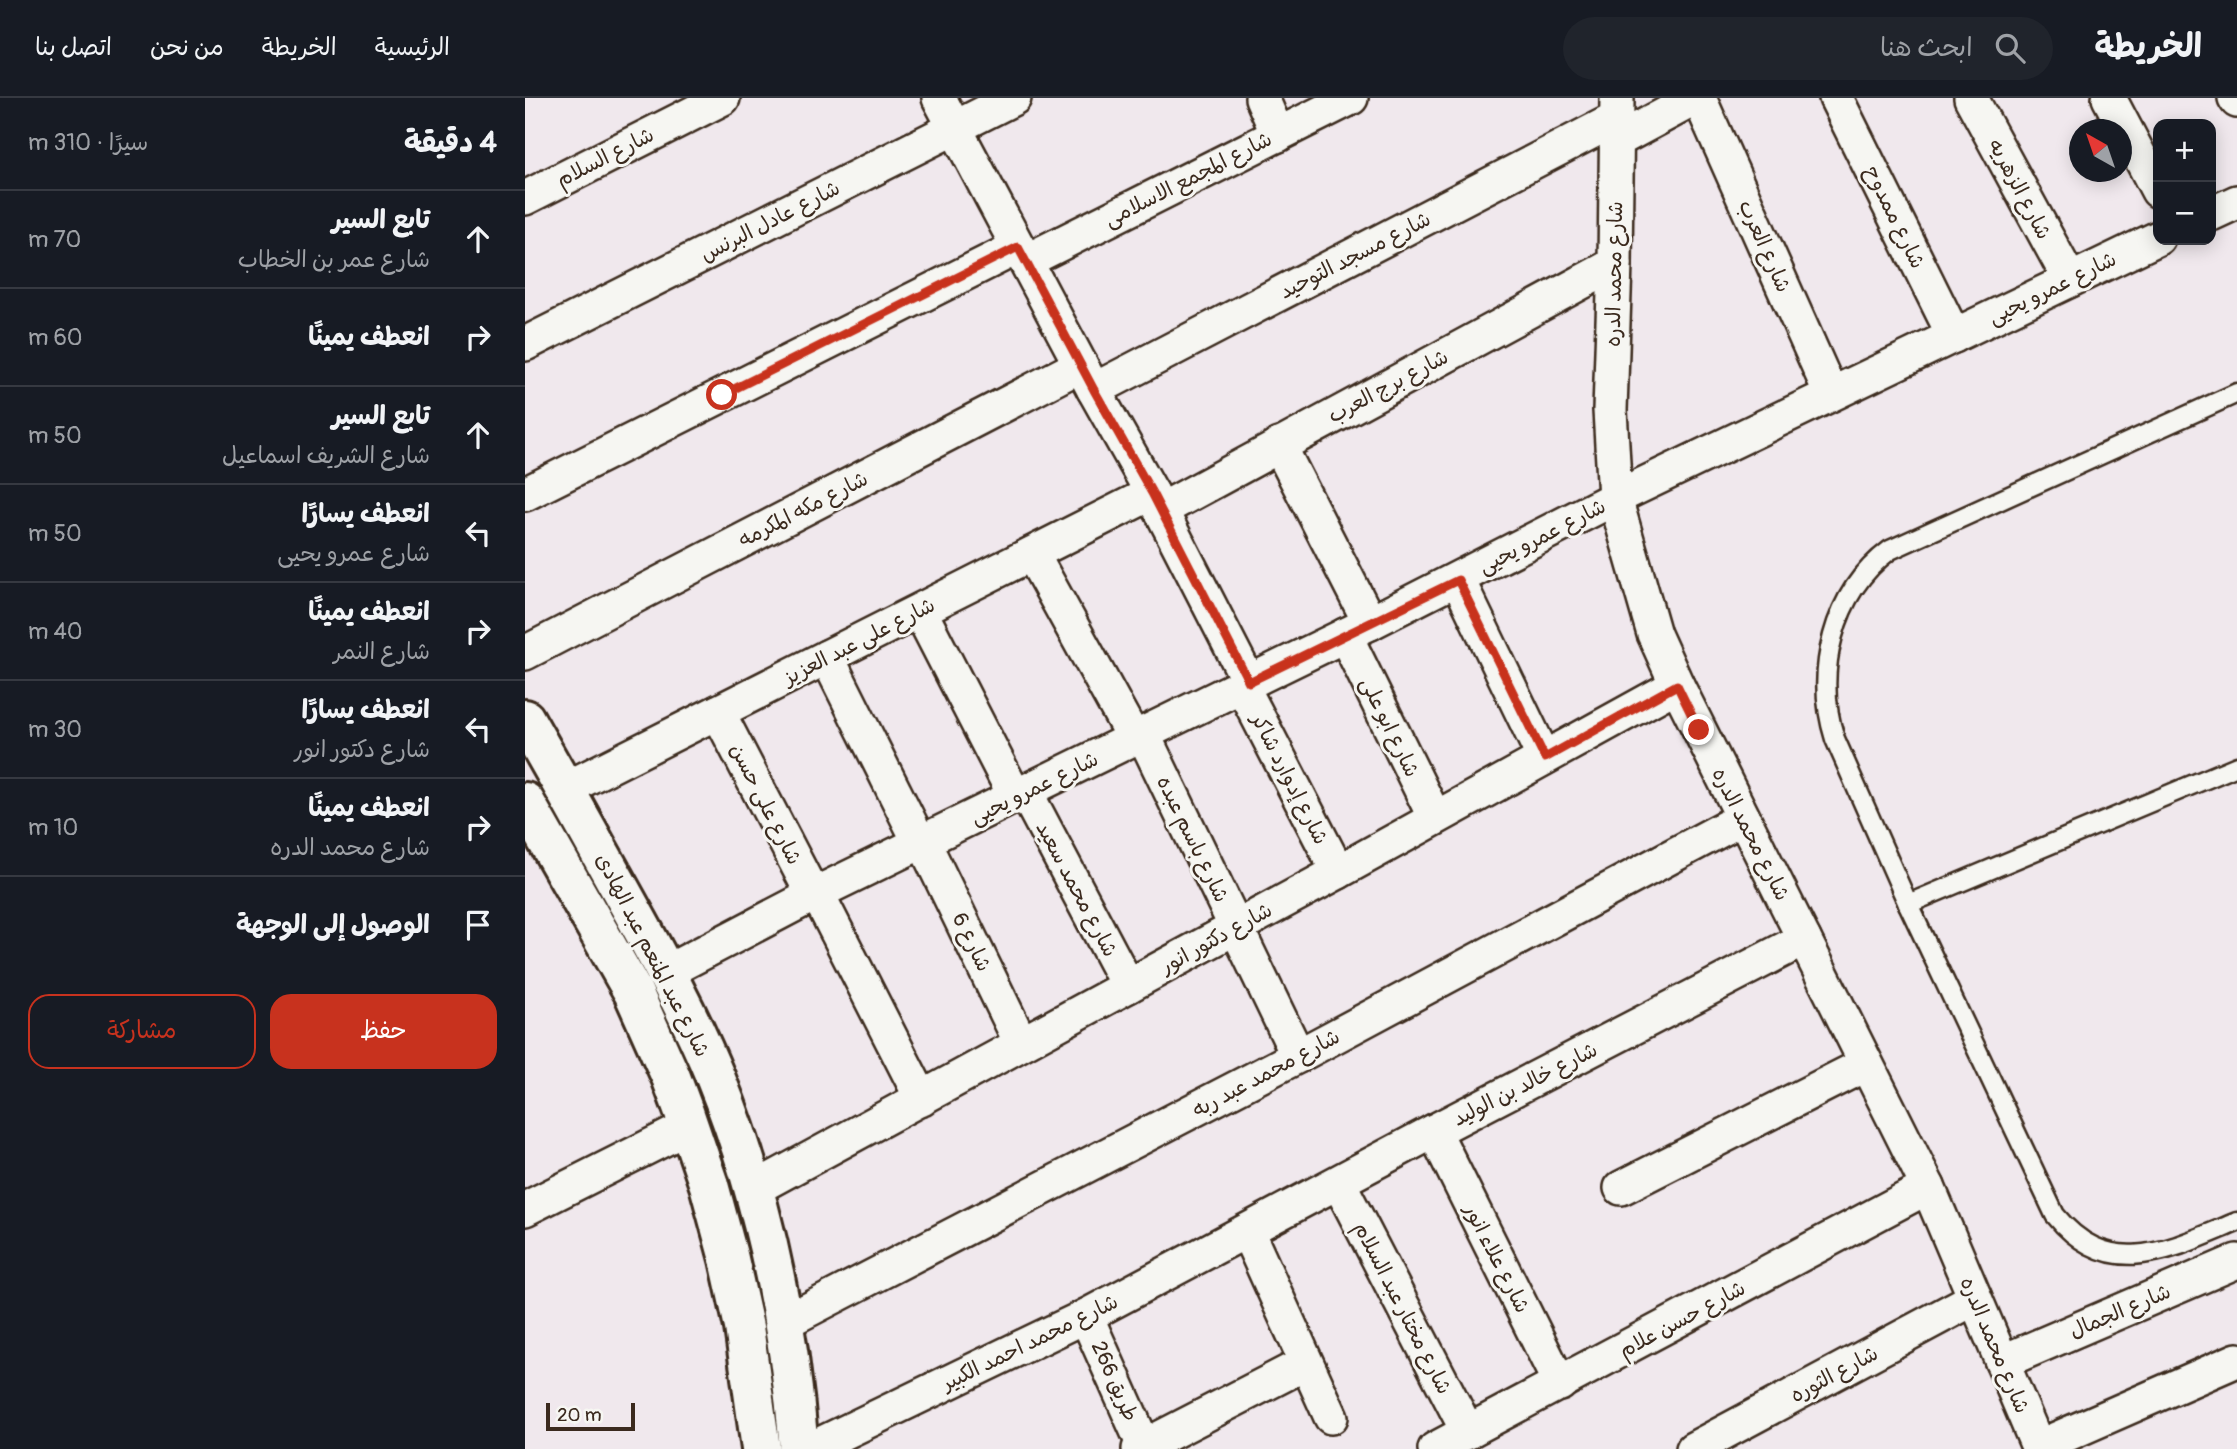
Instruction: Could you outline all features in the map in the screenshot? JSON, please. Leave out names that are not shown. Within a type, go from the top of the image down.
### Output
[{"type":"street","name":"شارع السلام","points":[[525,198],[723,98]]},
{"type":"street","name":"شارع إدوارد شاكر","points":[[939,98],[1156,501],[1338,872]]},
{"type":"street","name":"شارع عادل البرنس","points":[[525,344],[1014,98]]},
{"type":"street","points":[[1262,98],[1278,135]]},
{"type":"street","name":"شارع المجمع الاسلامى","points":[[525,494],[1351,98]]},
{"type":"street","name":"شارع مسجد التوحيد","points":[[1087,377],[1616,120],[1697,98]]},
{"type":"street","name":"شارع العرب","points":[[1697,98],[1831,394]]},
{"type":"street","name":"شارع ممدوح","points":[[1836,98],[1954,336]]},
{"type":"street","name":"شارع الزهريه","points":[[1971,98],[2070,280]]},
{"type":"street","points":[[2109,98],[2153,182]]},
{"type":"street","name":"شارع محمد الدره","points":[[1616,120],[1610,410],[1615,498],[1654,634],[1928,1187],[2039,1448]]},
{"type":"street","points":[[2216,212],[2237,202]]},
{"type":"street","name":"شارع عمرو يحيى","points":[[666,972],[815,894],[1458,580],[1615,498],[2153,239]]},
{"type":"street","name":"شارع برج العرب","points":[[1156,501],[1279,445],[1615,264]]},
{"type":"street","name":"شارع مكه المكرمه","points":[[525,653],[1087,377]]},
{"type":"street","name":"شارع ابو على","points":[[1279,445],[1435,818]]},
{"type":"street","name":"شارع على عبد العزيز","points":[[565,789],[1032,554],[1156,501]]},
{"type":"street","name":"شارع باسم عبده","points":[[1032,554],[1139,737],[1298,1056]]},
{"type":"street","points":[[1458,580],[1545,758]]},
{"type":"street","name":"شارع محمد سعيد","points":[[920,611],[1128,986]]},
{"type":"street","name":"شارع 6","points":[[827,657],[1021,1043]]},
{"type":"street","name":"شارع دكتور انور","points":[[754,1189],[1677,685]]},
{"type":"street","name":"شارع على حسن","points":[[718,712],[922,1099]]},
{"type":"street","name":"شارع عبد المنعم عبد الهادى","points":[[525,719],[666,972],[716,1078],[766,1233],[785,1322],[799,1449]]},
{"type":"street","name":"شارع عبد المنعم عبد الهادى","points":[[525,802],[632,992],[671,1077],[709,1185],[729,1259],[744,1327],[761,1449]]},
{"type":"street","name":"شارع محمد عبد ربه","points":[[785,1322],[1298,1056],[1743,818]]},
{"type":"street","name":"شارع خالد بن الوليد","points":[[1247,1231],[1804,939]]},
{"type":"street","points":[[1621,1188],[1867,1064]]},
{"type":"street","points":[[525,1209],[688,1127]]},
{"type":"street","name":"شارع علاء انور","points":[[1434,1131],[1560,1384]]},
{"type":"street","name":"شارع مختار عبد السلام","points":[[1339,1183],[1468,1432]]},
{"type":"street","name":"شارع حسن علام","points":[[1435,1449],[1928,1187]]},
{"type":"street","points":[[1247,1231],[1331,1416]]},
{"type":"street","name":"شارع محمد احمد الكبير","points":[[810,1449],[1086,1316],[1247,1231]]},
{"type":"street","name":"شارع الجمال","points":[[2002,1362],[2237,1261]]},
{"type":"street","name":"شارع الثوره","points":[[1713,1444],[1975,1298]]},
{"type":"street","name":"طريق 266","points":[[1086,1316],[1142,1448]]},
{"type":"street","points":[[2039,1448],[2237,1360]]},
{"type":"street","points":[[1142,1448],[1306,1363]]},
{"type":"lane","points":[[2237,393],[1890,550],[1866,570],[1847,596],[1826,672],[1829,718],[1835,739],[1908,904],[2047,1200],[2066,1228],[2094,1248],[2129,1256],[2146,1255],[2237,1222]]},
{"type":"lane","points":[[1908,904],[2237,766]]},
{"type":"route","points":[[722,395],[1018,247],[1152,493],[1249,682],[1458,580],[1545,758],[1677,685],[1699,730]]}]
